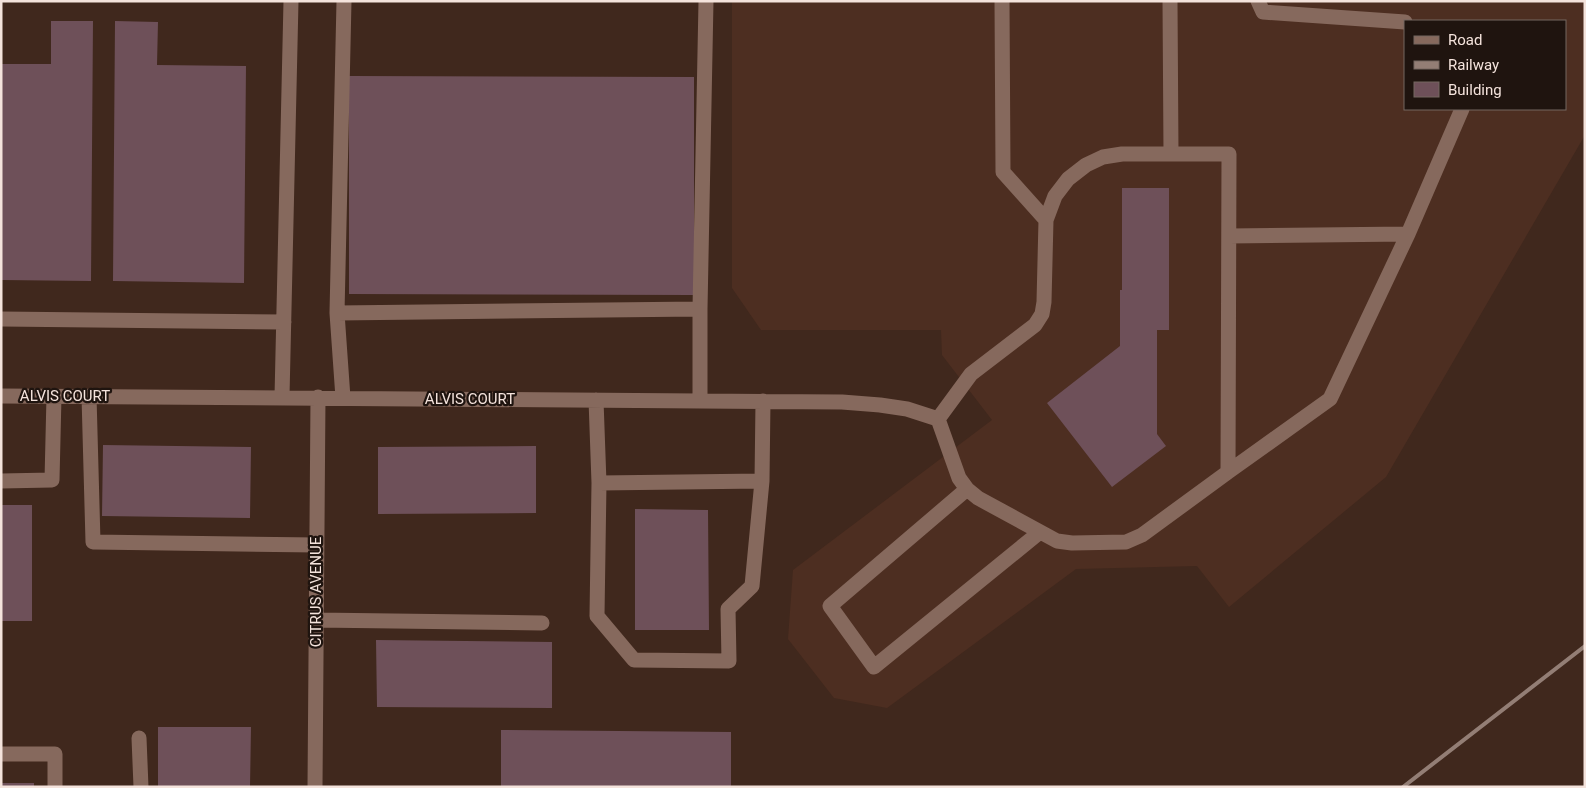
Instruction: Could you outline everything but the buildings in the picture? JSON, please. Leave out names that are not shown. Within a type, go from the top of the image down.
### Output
[{"type":"street","points":[[282,397],[291,1]]},
{"type":"street","points":[[343,398],[337,313],[344,1]]},
{"type":"street","points":[[700,401],[706,1]]},
{"type":"street","points":[[1002,1],[1003,172],[1046,220]]},
{"type":"street","points":[[1170,1],[1171,154]]},
{"type":"street","points":[[1258,1],[1263,12],[1404,22]]},
{"type":"street","points":[[1228,472],[1229,154],[1122,154],[1103,157],[1086,165],[1068,179],[1055,196],[1046,220],[1042,314],[1035,325],[971,374],[938,419],[955,468],[967,489],[978,498],[1057,541],[1072,543],[1126,542],[1142,535],[1330,399],[1408,234],[1462,110]]},
{"type":"street","points":[[1228,236],[1408,234]]},
{"type":"street","points":[[337,313],[700,309]]},
{"type":"street","points":[[1,319],[284,322]]},
{"type":"street","name":"ALVIS COURT","points":[[1,396],[842,402],[907,409],[938,419]]},
{"type":"street","points":[[1,481],[52,480],[54,396]]},
{"type":"street","points":[[89,396],[93,542],[317,544]]},
{"type":"street","name":"CITRUS AVENUE","points":[[315,787],[318,397]]},
{"type":"street","points":[[596,400],[599,483],[597,616],[634,660],[729,661],[728,609],[752,586],[762,480],[763,401]]},
{"type":"street","points":[[599,483],[762,480]]},
{"type":"street","points":[[967,489],[830,606],[874,667],[1040,532]]},
{"type":"street","points":[[316,620],[542,623]]},
{"type":"street","points":[[139,738],[141,787]]},
{"type":"street","points":[[1,754],[55,754],[55,787]]},
{"type":"shaded area","points":[[732,1],[1585,1],[1585,135],[1386,477],[1229,607],[1197,566],[1076,569],[887,708],[834,698],[788,639],[793,570],[992,420],[942,355],[941,330],[761,330],[732,288]]},
{"type":"railway","points":[[1403,787],[1585,646]]}]
